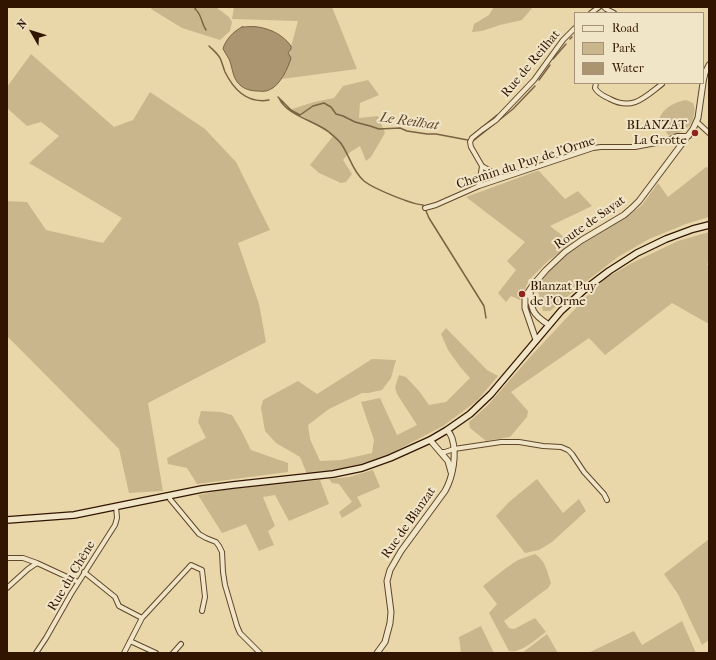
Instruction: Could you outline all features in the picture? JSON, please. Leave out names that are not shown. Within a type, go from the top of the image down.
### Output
[{"type":"main road","points":[[7,520],[74,515],[170,495],[232,485],[348,472],[374,465],[430,440],[470,414],[491,394],[561,311],[584,290],[609,271],[636,253],[666,239],[709,225]]},
{"type":"street","name":"Rue de Reilhat","points":[[506,177],[499,176],[482,166],[471,147],[471,140],[496,120],[530,85],[563,40],[574,29]]},
{"type":"street","name":"Route de Sayat","points":[[706,73],[709,65]]},
{"type":"street","points":[[596,84],[595,88],[597,92],[616,102],[624,103],[632,103],[644,98],[661,84]]},
{"type":"street","name":"Route de Sayat","points":[[536,340],[524,308],[525,297],[530,289],[541,275],[564,252],[624,215],[639,201],[689,136],[697,122],[703,84]]},
{"type":"street","points":[[697,122],[709,133]]},
{"type":"street","points":[[667,140],[677,136],[689,136]]},
{"type":"street","name":"Chemin du Puy de l'Orme","points":[[425,208],[436,205],[479,186],[593,148],[635,147],[667,140],[677,140],[683,143]]},
{"type":"street","points":[[479,186],[482,166]]},
{"type":"street","points":[[530,289],[530,301],[533,311],[549,325]]},
{"type":"street","name":"Rue de Blanzat","points":[[377,653],[385,642],[390,623],[391,612],[387,585],[390,570],[401,551],[445,490],[452,476],[454,449],[452,438],[447,430]]},
{"type":"street","points":[[430,440],[448,461],[452,476]]},
{"type":"street","points":[[440,452],[501,442],[519,442],[564,448],[572,454],[584,472],[604,494],[607,500]]},
{"type":"street","points":[[170,495],[170,499],[199,534],[216,542],[219,546],[222,552],[225,585],[237,627],[240,633],[260,653]]},
{"type":"street","name":"Rue du Chêne","points":[[36,653],[84,572],[115,525],[117,518],[116,506]]},
{"type":"street","points":[[7,558],[23,558],[78,582]]},
{"type":"street","points":[[7,588],[37,563]]},
{"type":"street","points":[[124,653],[142,618],[191,565],[202,570],[205,597],[202,611]]},
{"type":"street","points":[[84,572],[115,597],[120,606],[142,618]]},
{"type":"street","points":[[130,641],[156,653]]},
{"type":"street","points":[[173,653],[181,644]]},
{"type":"green space","points":[[152,7],[216,7],[229,17],[232,22],[230,31],[220,40],[182,28],[151,9]]},
{"type":"green space","points":[[234,7],[332,7],[357,69],[282,79],[298,21],[232,19]]},
{"type":"green space","points":[[494,7],[533,7],[522,20],[482,31],[472,32],[474,24],[489,15]]},
{"type":"green space","points":[[31,54],[114,127],[133,120],[150,92],[205,129],[236,162],[270,230],[238,243],[259,304],[266,342],[148,403],[163,491],[129,493],[119,449],[7,336],[7,201],[27,202],[46,230],[103,243],[122,218],[29,163],[59,136],[41,122],[27,126],[7,108],[7,87]]},
{"type":"green space","points":[[368,80],[379,95],[360,103],[359,118],[378,116],[385,133],[371,157],[366,161],[360,146],[349,153],[343,160],[352,174],[346,182],[341,183],[319,173],[310,165],[333,136],[292,109],[334,98],[343,86]]},
{"type":"green space","points":[[686,100],[693,103],[695,110],[691,124],[685,130],[677,134],[668,135],[659,120],[663,112],[670,106]]},
{"type":"green space","points":[[706,167],[709,168],[709,217],[686,224],[649,239],[618,257],[550,311],[543,311],[537,287],[545,275],[565,255],[631,214],[642,205],[658,183],[668,197]]},
{"type":"green space","points":[[539,171],[565,199],[578,191],[592,206],[550,226],[572,243],[548,261],[529,280],[520,300],[511,296],[506,302],[498,293],[516,270],[507,261],[525,242],[466,197]]},
{"type":"green space","points":[[709,232],[709,260],[707,265],[709,266],[709,324],[672,303],[605,355],[589,338],[511,392],[528,411],[527,417],[510,437],[486,441],[470,428],[469,422],[487,406],[531,356],[587,296],[606,278],[632,263],[678,241]]},
{"type":"green space","points":[[446,328],[487,370],[498,376],[477,401],[443,426],[384,457],[363,465],[329,472],[307,474],[300,457],[276,443],[265,431],[261,408],[263,400],[298,381],[317,394],[372,359],[396,360],[391,378],[382,390],[362,393],[329,409],[308,425],[310,439],[320,461],[341,460],[372,453],[374,440],[361,402],[380,398],[397,435],[417,425],[397,394],[395,387],[399,375],[406,377],[429,405],[446,402],[470,378],[448,350],[441,334]]},
{"type":"green space","points":[[201,411],[221,412],[232,415],[251,450],[288,463],[288,472],[197,484],[187,468],[168,464],[167,458],[206,438],[198,422]]},
{"type":"green space","points":[[373,470],[380,487],[357,497],[362,506],[342,518],[339,512],[352,502],[339,484],[332,483],[329,479],[349,477]]},
{"type":"green space","points":[[537,479],[563,513],[579,499],[586,511],[552,542],[539,550],[525,553],[496,516],[509,502]]},
{"type":"green space","points":[[320,480],[329,504],[289,521],[275,495],[263,497],[275,526],[268,531],[274,545],[259,551],[246,524],[222,533],[198,495],[229,489]]},
{"type":"green space","points":[[709,539],[709,640],[702,645],[678,594],[664,574]]},
{"type":"green space","points":[[535,554],[544,563],[551,583],[548,588],[504,621],[509,628],[514,629],[535,618],[546,632],[524,648],[509,651],[489,613],[497,604],[483,586],[518,560]]},
{"type":"green space","points":[[682,621],[696,653],[588,653],[634,631],[642,645]]},
{"type":"green space","points":[[481,626],[494,653],[461,653],[459,637]]},
{"type":"green space","points":[[547,634],[558,653],[522,653]]},
{"type":"water","points":[[242,27],[256,27],[272,31],[291,46],[288,53],[291,58],[286,71],[277,85],[268,91],[255,91],[244,88],[235,79],[229,59],[223,49],[230,36]]},
{"type":"waterway","name":"Le Reilhat","points":[[196,7],[195,9],[199,13],[206,30]]},
{"type":"waterway","name":"Le Reilhat","points":[[553,59],[566,44]]},
{"type":"waterway","name":"Le Reilhat","points":[[209,46],[220,58],[225,72],[237,90],[248,98],[254,100],[269,100]]},
{"type":"waterway","name":"Le Reilhat","points":[[539,80],[550,65]]},
{"type":"waterway","name":"Le Reilhat","points":[[278,97],[291,110],[300,115],[313,106],[324,103],[331,107],[336,114],[355,122],[379,129],[400,128],[407,131],[436,134],[473,141],[513,109],[535,86]]},
{"type":"waterway","points":[[279,98],[288,109],[323,128],[338,140],[357,173],[364,181],[393,196],[423,205]]},
{"type":"waterway","points":[[470,137],[497,115]]},
{"type":"waterway","points":[[426,211],[484,306],[486,318]]},
{"type":"place","name":"BLANZAT La Grotte","points":[[695,133]]},
{"type":"place","name":"Blanzat Puy de l'Orme","points":[[522,294]]}]
